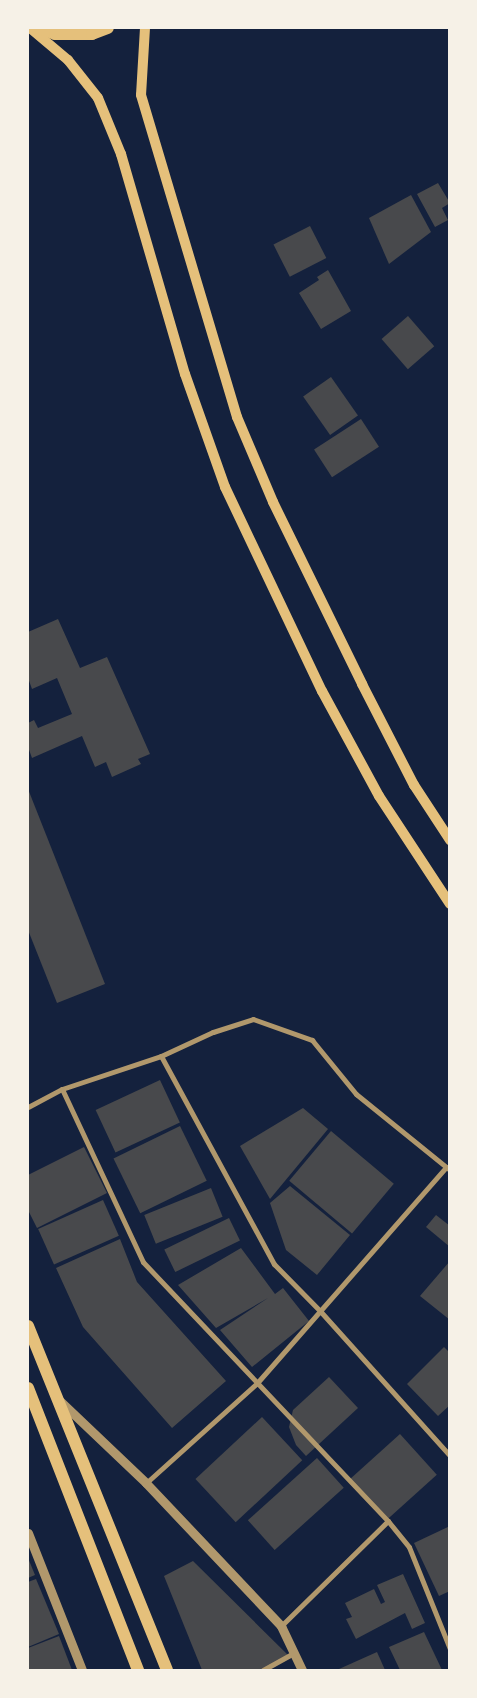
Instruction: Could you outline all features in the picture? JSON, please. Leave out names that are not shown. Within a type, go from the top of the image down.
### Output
[{"type":"main road","points":[[30,28],[68,60],[98,98],[121,154],[185,374],[225,487],[322,691],[379,796],[450,904]]},
{"type":"main road","points":[[40,28],[55,34],[92,34],[108,28]]},
{"type":"main road","points":[[145,28],[141,95],[237,417],[273,502],[362,684],[414,785],[450,840]]},
{"type":"main road","points":[[28,1326],[167,1670]]},
{"type":"main road","points":[[28,1388],[138,1670]]},
{"type":"street","points":[[28,1106],[62,1088],[162,1056],[213,1032],[253,1019],[312,1040],[356,1094],[448,1168],[257,1383],[146,1483]]},
{"type":"street","points":[[162,1056],[274,1264],[322,1312],[450,1456]]},
{"type":"street","points":[[62,1088],[143,1262],[388,1521],[408,1547],[450,1649]]},
{"type":"street","points":[[57,1398],[146,1483],[281,1626],[302,1670]]},
{"type":"street","points":[[281,1626],[388,1521]]},
{"type":"street","points":[[28,1533],[82,1670]]},
{"type":"street","points":[[262,1670],[294,1653]]},
{"type":"building","points":[[438,183],[450,203],[442,208],[448,220],[435,227],[417,194]]},
{"type":"building","points":[[411,195],[431,232],[389,264],[369,218]]},
{"type":"building","points":[[310,226],[326,258],[290,277],[273,245]]},
{"type":"building","points":[[328,270],[351,311],[321,329],[299,293],[319,280],[317,277]]},
{"type":"building","points":[[408,316],[434,346],[408,369],[382,339]]},
{"type":"building","points":[[331,377],[358,416],[330,435],[303,397]]},
{"type":"building","points":[[361,419],[379,447],[332,477],[314,449]]},
{"type":"building","points":[[58,619],[80,668],[107,657],[150,754],[138,759],[141,764],[112,777],[106,762],[95,767],[82,736],[32,758],[28,747],[28,723],[34,720],[38,728],[72,714],[57,678],[32,689],[28,678],[28,632]]},
{"type":"building","points":[[28,789],[105,984],[57,1003],[28,930]]},
{"type":"building","points":[[160,1080],[180,1123],[116,1153],[96,1110]]},
{"type":"building","points":[[303,1108],[328,1129],[270,1199],[240,1146]]},
{"type":"building","points":[[180,1126],[207,1181],[140,1213],[113,1158]]},
{"type":"building","points":[[331,1131],[394,1184],[352,1234],[289,1181]]},
{"type":"building","points":[[84,1147],[107,1193],[37,1228],[28,1210],[28,1175]]},
{"type":"building","points":[[290,1186],[350,1235],[317,1275],[286,1250],[270,1203]]},
{"type":"building","points":[[211,1188],[223,1217],[156,1244],[144,1215]]},
{"type":"building","points":[[103,1200],[119,1236],[54,1265],[38,1229]]},
{"type":"building","points":[[436,1215],[450,1226],[450,1247],[426,1227]]},
{"type":"building","points":[[229,1218],[240,1240],[175,1272],[164,1250]]},
{"type":"building","points":[[120,1239],[137,1282],[226,1381],[172,1428],[83,1327],[56,1268]]},
{"type":"building","points":[[241,1248],[275,1294],[283,1288],[309,1321],[252,1367],[220,1330],[268,1298],[216,1328],[178,1285]]},
{"type":"building","points":[[450,1261],[450,1320],[420,1296]]},
{"type":"building","points":[[444,1347],[450,1353],[450,1405],[438,1416],[407,1384]]},
{"type":"building","points":[[329,1377],[358,1408],[306,1456],[296,1445],[289,1427],[293,1410]]},
{"type":"building","points":[[262,1417],[302,1460],[236,1522],[195,1479]]},
{"type":"building","points":[[400,1434],[437,1475],[386,1521],[349,1480]]},
{"type":"building","points":[[317,1458],[344,1488],[275,1550],[248,1520]]},
{"type":"building","points":[[450,1526],[450,1591],[439,1596],[414,1543]]},
{"type":"building","points":[[28,1558],[35,1575],[28,1578]]},
{"type":"building","points":[[193,1561],[291,1658],[262,1670],[202,1670],[164,1576]]},
{"type":"building","points":[[403,1574],[425,1623],[412,1629],[405,1613],[356,1639],[346,1619],[352,1617],[345,1603],[374,1589],[381,1604],[385,1602],[377,1585]]},
{"type":"building","points":[[36,1579],[59,1634],[28,1647],[28,1582]]},
{"type":"building","points":[[424,1632],[442,1670],[400,1670],[389,1647]]},
{"type":"building","points":[[59,1636],[72,1670],[28,1670],[28,1648]]},
{"type":"building","points":[[377,1652],[385,1670],[339,1670],[339,1669]]}]
